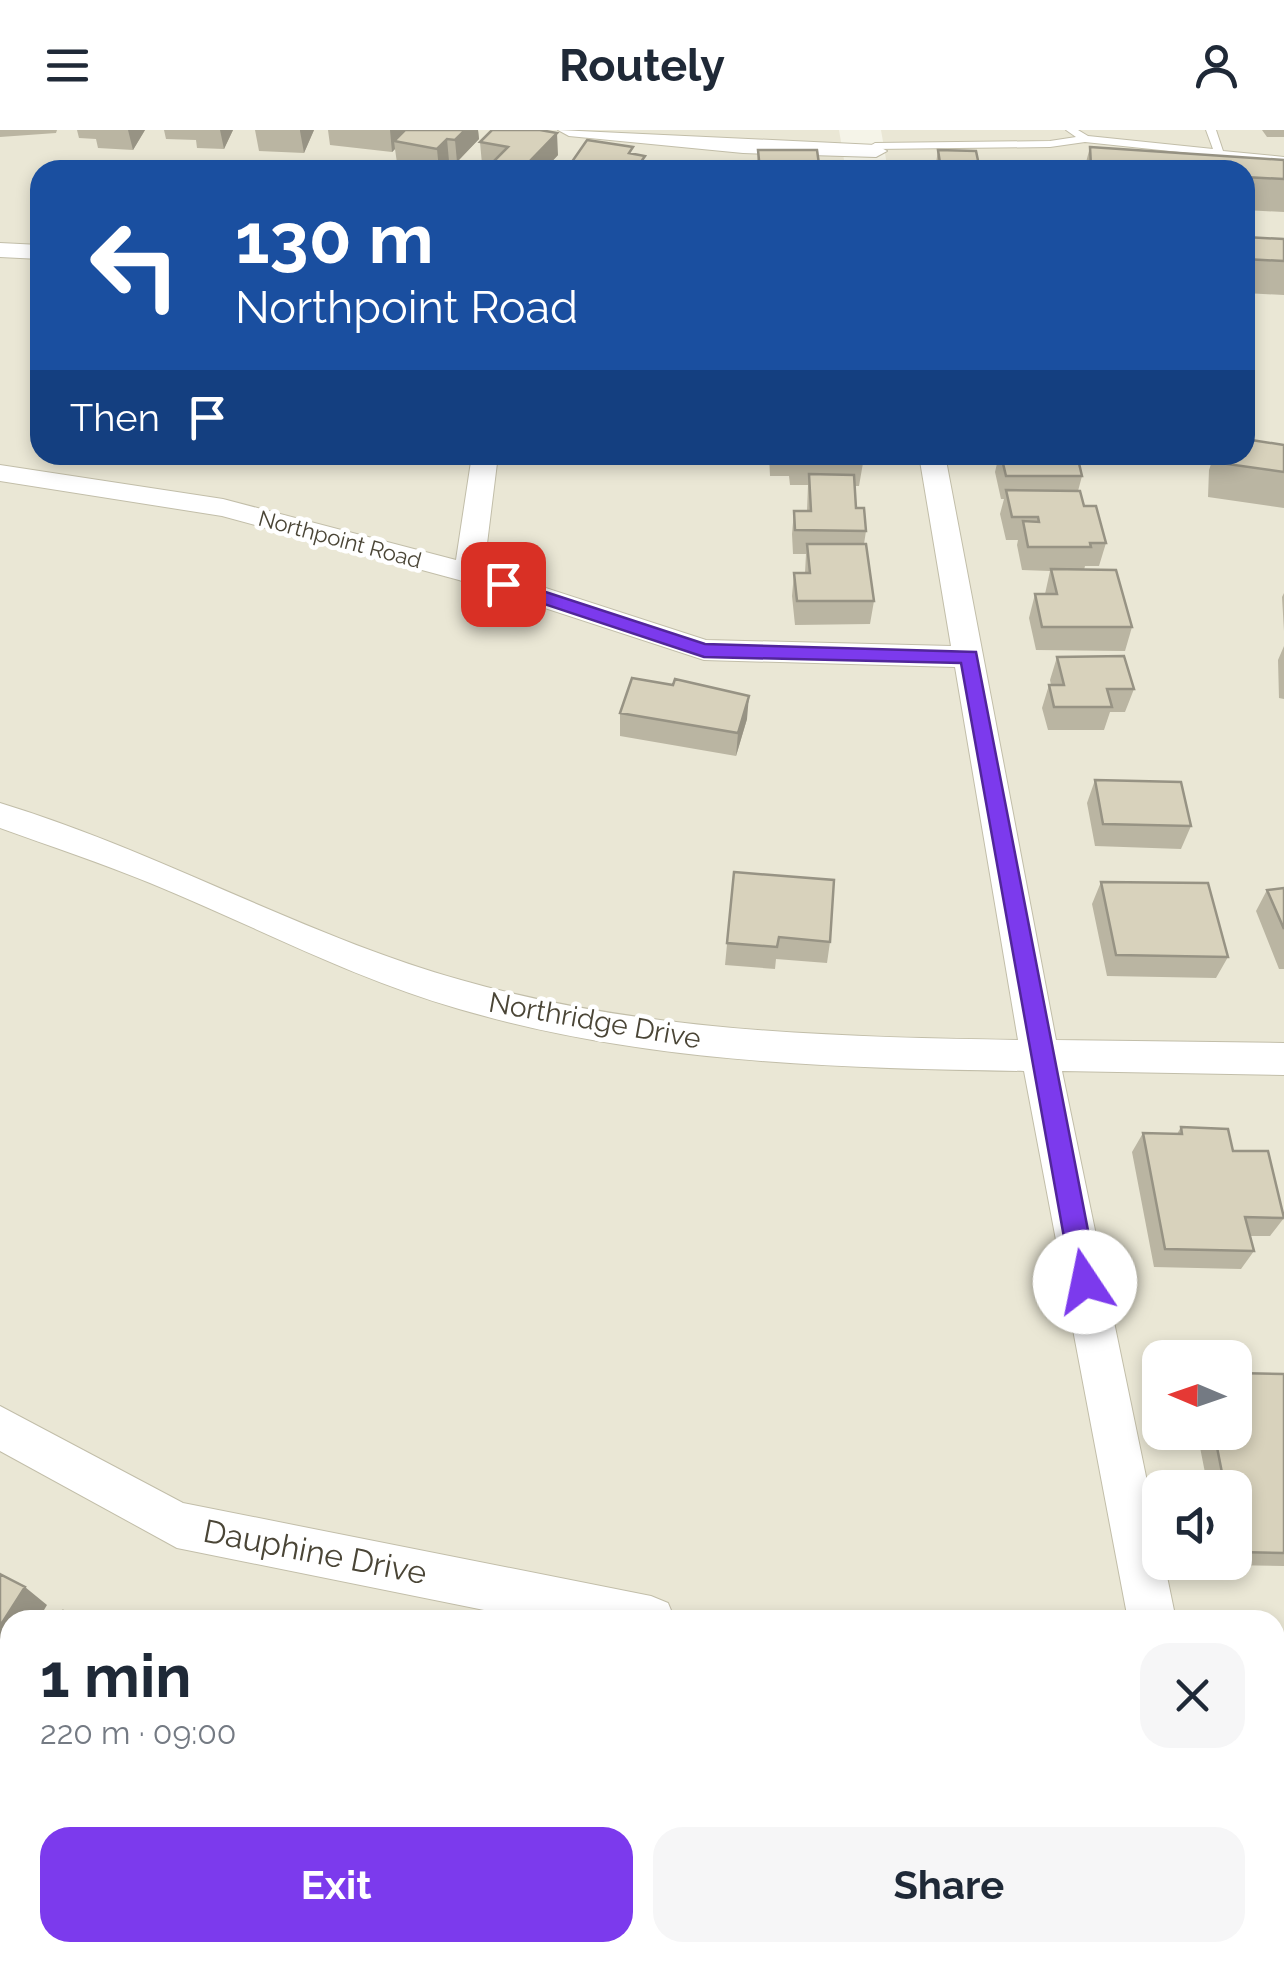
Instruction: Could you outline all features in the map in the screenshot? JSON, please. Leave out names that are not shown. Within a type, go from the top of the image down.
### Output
[{"type":"street","points":[[568,130],[743,147],[876,149]]},
{"type":"street","points":[[0,250],[30,252]]},
{"type":"street","points":[[469,573],[484,465]]},
{"type":"street","points":[[934,465],[1040,1057],[1150,1610]]},
{"type":"street","name":"Northpoint Road","points":[[0,473],[223,508],[469,573],[704,650],[969,657]]},
{"type":"street","name":"Northridge Drive","points":[[0,815],[162,874],[342,954],[461,996],[634,1033],[790,1050],[1284,1059]]},
{"type":"street","name":"Dauphine Drive","points":[[0,1427],[178,1525],[601,1610]]},
{"type":"lane","points":[[1072,130],[1085,139]]},
{"type":"lane","points":[[1211,130],[1218,150]]},
{"type":"lane","points":[[876,149],[1050,144],[1085,139],[1218,150],[1284,160]]},
{"type":"shaded area","points":[[0,130],[839,130],[844,160],[30,160],[30,465],[1255,465],[1255,160],[886,160],[881,130],[1284,130],[1284,1610],[0,1610]]},
{"type":"building","points":[[405,130],[465,130],[437,149],[394,141]]},
{"type":"building","points":[[492,130],[557,133],[531,160],[495,160],[508,147],[480,142]]},
{"type":"building","points":[[587,140],[633,147],[629,153],[645,156],[642,160],[573,160]]},
{"type":"building","points":[[1090,147],[1284,160],[1284,179],[1255,178],[1255,160],[1091,160]]},
{"type":"building","points":[[758,150],[817,150],[818,160],[759,160]]},
{"type":"building","points":[[938,150],[976,151],[978,160],[940,160]]},
{"type":"building","points":[[1255,238],[1284,239],[1284,261],[1255,260]]},
{"type":"building","points":[[1255,441],[1284,445],[1284,472],[1234,465],[1255,465]]},
{"type":"building","points":[[1003,465],[1079,465],[1082,476],[1006,476]]},
{"type":"building","points":[[809,474],[854,475],[856,508],[864,508],[866,531],[795,530],[794,511],[811,511]]},
{"type":"building","points":[[1006,490],[1080,491],[1084,506],[1096,506],[1106,543],[1090,543],[1091,547],[1028,547],[1023,521],[1039,522],[1038,517],[1012,517]]},
{"type":"building","points":[[807,544],[866,544],[874,601],[797,601],[794,573],[810,573]]},
{"type":"building","points":[[1051,569],[1116,570],[1132,627],[1042,627],[1035,594],[1057,594]]},
{"type":"building","points":[[1124,656],[1134,689],[1107,689],[1112,707],[1054,707],[1049,685],[1064,685],[1057,657]]},
{"type":"building","points":[[632,678],[673,685],[675,679],[749,696],[738,733],[620,713]]},
{"type":"building","points":[[1095,780],[1181,782],[1191,826],[1103,824]]},
{"type":"building","points":[[734,872],[834,880],[830,942],[779,937],[777,947],[727,943]]},
{"type":"building","points":[[1101,882],[1208,883],[1228,957],[1116,955]]},
{"type":"building","points":[[1284,888],[1284,929],[1267,890]]},
{"type":"building","points":[[1181,1127],[1228,1129],[1233,1151],[1268,1151],[1284,1218],[1245,1217],[1254,1251],[1165,1249],[1143,1133],[1182,1134]]},
{"type":"building","points":[[1252,1373],[1284,1374],[1284,1553],[1252,1552],[1252,1470],[1221,1470],[1218,1450],[1252,1450]]},
{"type":"building","points":[[0,1574],[25,1587],[10,1610],[0,1610]]},
{"type":"route","points":[[503,584],[704,650],[969,657],[1040,1057],[1085,1282]]}]
